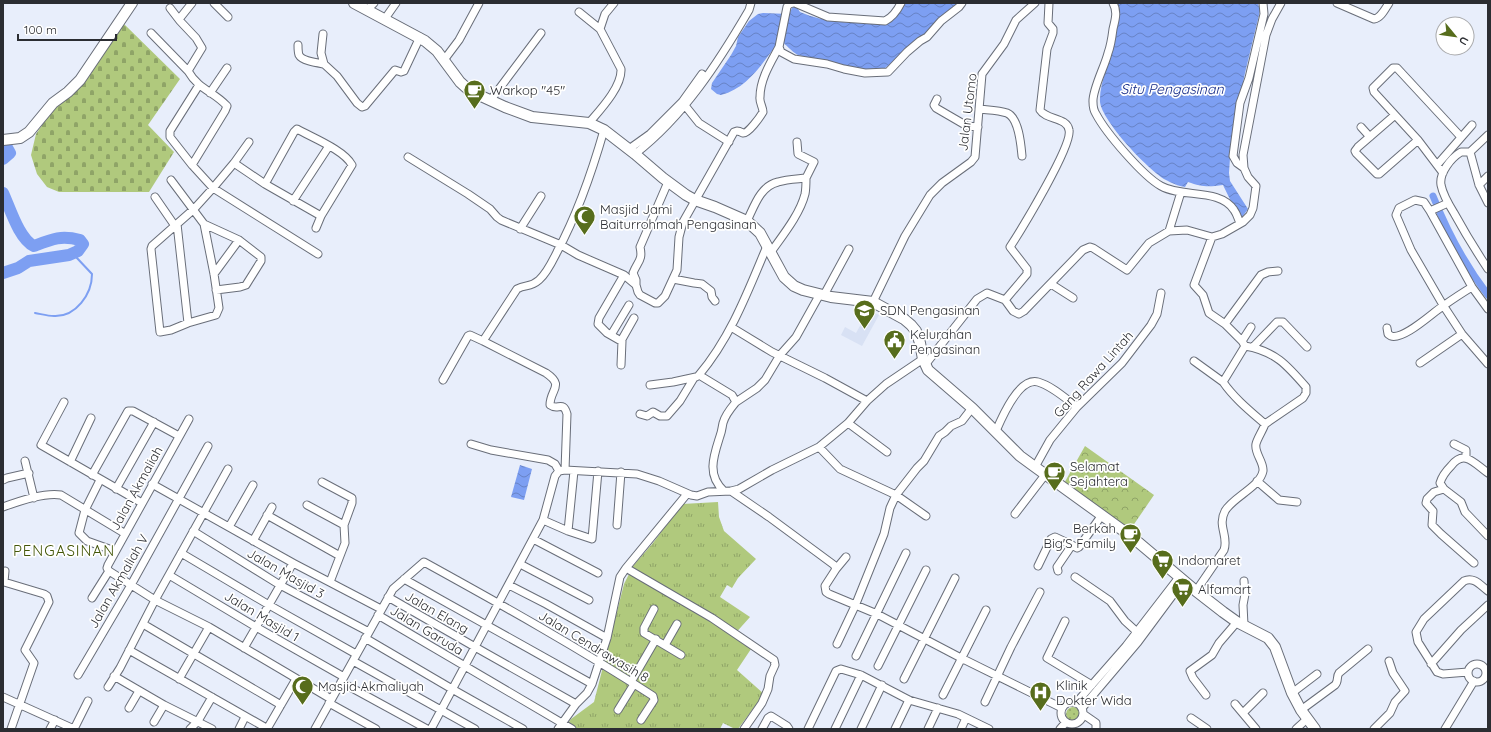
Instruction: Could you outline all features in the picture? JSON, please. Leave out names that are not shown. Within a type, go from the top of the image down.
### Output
[{"type":"main road","points":[[7,140],[20,138],[29,132],[53,103],[68,92],[80,80],[132,3]]},
{"type":"main road","points":[[354,3],[371,7],[384,20],[420,37],[437,51],[464,87],[470,91],[490,101],[532,116],[589,124],[604,130],[668,182],[695,200],[747,221],[760,233],[778,268],[788,281],[803,290],[873,302],[911,325],[919,338],[924,362],[932,374],[972,408],[1020,456],[1132,537],[1196,591],[1240,623],[1264,635],[1273,643],[1292,693],[1304,715],[1315,729]]},
{"type":"street","points":[[180,21],[180,18],[192,3]]},
{"type":"street","points":[[214,3],[228,17]]},
{"type":"street","points":[[384,20],[396,3]]},
{"type":"street","points":[[444,60],[456,44],[479,3]]},
{"type":"street","points":[[600,29],[605,14],[614,3]]},
{"type":"street","points":[[668,182],[640,247],[642,255],[633,273],[640,296],[658,303],[665,296],[673,278],[678,263],[679,237],[683,222],[695,200],[737,130],[743,133],[747,132],[760,118],[763,112],[759,99],[761,87],[768,67],[780,44],[792,4],[828,17],[886,21],[894,15],[902,3]]},
{"type":"street","points":[[780,44],[781,52],[794,59],[827,64],[865,73],[888,72],[907,52],[927,37],[941,21],[960,7],[962,3]]},
{"type":"street","name":"Jalan Utomo","points":[[873,302],[905,236],[930,195],[942,183],[971,162],[975,157],[982,74],[1004,44],[1016,20],[1035,3]]},
{"type":"street","points":[[1005,300],[1027,274],[1027,269],[1010,247],[1057,166],[1069,138],[1067,124],[1043,113],[1040,110],[1047,49],[1054,33],[1048,23],[1049,3]]},
{"type":"street","points":[[1113,3],[1116,10],[1115,18],[1109,53],[1093,102],[1095,113],[1136,164],[1162,186],[1181,192],[1195,194],[1203,193],[1222,200],[1234,210],[1240,223]]},
{"type":"street","points":[[1244,168],[1235,160],[1233,156],[1233,149],[1240,103],[1249,78],[1264,14],[1263,3]]},
{"type":"street","points":[[431,729],[543,520],[555,476],[562,471],[622,472],[649,477],[687,494],[697,496],[708,492],[739,489],[772,470],[819,447],[848,423],[866,401],[886,384],[924,362],[977,299],[987,292],[1005,300],[1013,311],[1019,314],[1024,311],[1051,284],[1083,250],[1090,247],[1127,270],[1149,244],[1169,231],[1187,230],[1212,237],[1222,234],[1247,218],[1252,212],[1256,190],[1255,184],[1248,177],[1244,168],[1243,155],[1247,128],[1266,35],[1272,19],[1281,3]]},
{"type":"street","points":[[1337,3],[1374,19],[1380,16],[1389,3]]},
{"type":"street","points":[[632,152],[654,139],[684,104],[719,58],[748,6]]},
{"type":"street","points":[[170,8],[196,38],[202,48],[188,71]]},
{"type":"street","points":[[579,12],[600,29],[621,70],[622,75],[618,85],[589,124]]},
{"type":"street","points":[[152,33],[188,71],[199,85],[227,106],[226,111],[192,164]]},
{"type":"street","points":[[490,101],[541,33]]},
{"type":"street","points":[[323,34],[322,53],[324,64]]},
{"type":"street","points":[[298,45],[298,54],[301,57],[313,62],[324,64],[337,76],[357,103],[362,107],[365,106],[395,70],[401,72],[404,71],[420,37]]},
{"type":"street","points":[[210,93],[227,68]]},
{"type":"street","points":[[1443,173],[1418,140],[1373,90],[1395,68],[1461,137]]},
{"type":"street","points":[[199,85],[170,131],[170,137],[213,188],[318,254]]},
{"type":"street","points":[[937,99],[934,105],[936,108],[967,126],[978,127]]},
{"type":"street","points":[[684,104],[699,123],[729,142]]},
{"type":"street","points":[[979,109],[1005,112],[1012,117],[1019,135],[1022,156]]},
{"type":"street","points":[[1395,115],[1355,151],[1377,174],[1418,140]]},
{"type":"street","points":[[1437,166],[1472,125]]},
{"type":"street","points":[[1361,127],[1370,137]]},
{"type":"street","points":[[265,184],[297,129],[329,146],[349,159],[352,165],[321,216],[316,228]]},
{"type":"street","points":[[483,341],[517,289],[523,286],[528,287],[540,279],[546,272],[561,245],[581,202],[604,130]]},
{"type":"street","points":[[1470,152],[1488,135]]},
{"type":"street","points":[[171,180],[194,209],[204,224],[219,308],[216,314],[162,333],[159,331],[151,249],[152,246],[194,209],[234,163],[249,142]]},
{"type":"street","points":[[640,414],[647,416],[653,412],[660,416],[667,416],[680,401],[697,376],[706,367],[731,327],[769,249],[786,232],[801,204],[805,193],[806,178],[814,162],[798,154],[797,142]]},
{"type":"street","points":[[293,201],[329,146]]},
{"type":"street","points":[[1470,152],[1463,151],[1457,154],[1443,173],[1441,184],[1446,204],[1487,266]]},
{"type":"street","points":[[1470,152],[1479,185],[1488,203]]},
{"type":"street","points":[[408,158],[468,194],[490,209],[497,217],[520,229],[561,245],[578,255],[624,275],[636,285]]},
{"type":"street","points":[[234,163],[265,184],[321,216]]},
{"type":"street","points":[[1479,185],[1488,176]]},
{"type":"street","points":[[747,221],[760,195],[767,187],[778,182],[806,178]]},
{"type":"street","points":[[1169,231],[1181,192]]},
{"type":"street","points":[[520,229],[541,196]]},
{"type":"street","points":[[155,197],[176,225],[188,323]]},
{"type":"street","points":[[1488,309],[1472,287],[1426,204],[1422,200],[1415,200],[1399,208],[1396,215],[1411,250],[1462,334],[1488,364]]},
{"type":"street","points":[[1431,211],[1446,204]]},
{"type":"street","points":[[204,224],[239,240],[261,257],[261,261],[246,285],[216,290]]},
{"type":"street","points":[[1196,591],[1224,550],[1226,543],[1221,523],[1226,510],[1257,481],[1263,470],[1256,443],[1265,424],[1303,398],[1306,393],[1306,387],[1284,362],[1270,354],[1243,343],[1225,324],[1209,313],[1203,295],[1194,285],[1212,237]]},
{"type":"street","points":[[214,274],[239,240]]},
{"type":"street","points":[[836,569],[834,565],[769,517],[725,491],[719,486],[712,469],[714,454],[727,413],[736,402],[761,384],[780,356],[796,337],[849,249]]},
{"type":"street","points":[[1225,324],[1261,275],[1268,272],[1278,271]]},
{"type":"street","points":[[622,341],[611,335],[598,324],[597,321],[624,275]]},
{"type":"street","points":[[673,278],[702,284],[711,291],[712,297],[715,301]]},
{"type":"street","points":[[1051,284],[1073,298]]},
{"type":"street","points":[[1387,328],[1391,336],[1397,337],[1472,287]]},
{"type":"street","name":"Gang Rawa Lintah","points":[[1035,467],[1050,440],[1077,407],[1122,363],[1151,325],[1157,314],[1161,293]]},
{"type":"street","points":[[611,335],[629,305]]},
{"type":"street","points":[[621,365],[622,341],[634,318]]},
{"type":"street","points":[[1253,347],[1277,322],[1280,321],[1283,322],[1307,347]]},
{"type":"street","points":[[731,327],[772,352],[825,378],[866,401]]},
{"type":"street","points":[[1223,382],[1251,328]]},
{"type":"street","points":[[1420,363],[1462,334]]},
{"type":"street","points":[[444,380],[468,336],[470,335],[546,374],[554,380],[556,386],[550,405],[553,407],[563,406],[567,414],[562,471]]},
{"type":"street","points":[[1194,361],[1223,382],[1237,398],[1265,424]]},
{"type":"street","points":[[650,385],[674,382],[697,376],[732,396],[736,402]]},
{"type":"street","points":[[996,431],[1002,416],[1017,392],[1026,383],[1031,381],[1038,382],[1056,391],[1077,407]]},
{"type":"street","points":[[64,402],[41,445],[142,503]]},
{"type":"street","points":[[837,644],[856,606],[884,534],[890,508],[896,495],[924,461],[939,436],[951,426],[962,421],[972,408]]},
{"type":"street","points":[[92,475],[128,411],[133,411],[178,436]]},
{"type":"street","points":[[70,462],[91,418]]},
{"type":"street","name":"Jalan Akmaliah","points":[[92,598],[109,571],[107,568],[108,565],[124,533],[189,419]]},
{"type":"street","points":[[116,489],[154,422]]},
{"type":"street","points":[[848,423],[888,452]]},
{"type":"street","points":[[471,444],[491,450],[548,460],[562,471]]},
{"type":"street","points":[[1454,444],[1466,450],[1466,458]]},
{"type":"street","name":"Jalan Akmaliah V","points":[[78,675],[208,446]]},
{"type":"street","points":[[819,447],[840,469],[896,495],[926,516]]},
{"type":"street","points":[[1488,473],[1466,458],[1460,457],[1456,459],[1440,483],[1444,489],[1461,502],[1465,512],[1488,536]]},
{"type":"street","points":[[26,461],[34,498]]},
{"type":"street","points":[[108,687],[228,469]]},
{"type":"street","points":[[568,531],[574,470]]},
{"type":"street","points":[[543,520],[568,531],[592,539],[598,471]]},
{"type":"street","points":[[617,525],[622,472]]},
{"type":"street","points":[[3,480],[29,473]]},
{"type":"street","points":[[1015,514],[1045,475]]},
{"type":"street","points":[[100,480],[85,510],[79,533],[87,541],[115,552]]},
{"type":"street","points":[[1257,481],[1279,500],[1297,502]]},
{"type":"street","points":[[322,482],[352,498],[352,503],[344,525],[345,543],[330,582]]},
{"type":"street","name":"Jalan Garuda","points":[[152,484],[253,541],[330,582],[464,666],[572,729]]},
{"type":"street","points":[[229,527],[253,485]]},
{"type":"street","points":[[1444,489],[1434,492],[1427,499],[1426,503],[1433,511],[1432,525],[1474,563]]},
{"type":"street","points":[[3,507],[34,498],[57,494],[124,533]]},
{"type":"street","points":[[558,729],[576,704],[584,697],[592,684],[607,638],[620,577],[687,494]]},
{"type":"street","points":[[307,505],[344,525]]},
{"type":"street","points":[[253,541],[272,507]]},
{"type":"street","points":[[267,515],[340,556]]},
{"type":"street","points":[[1038,566],[1052,537],[1056,537],[1077,548],[1102,515]]},
{"type":"street","name":"Jalan Masjid 3","points":[[193,531],[280,585],[367,635],[452,690],[523,729]]},
{"type":"street","points":[[533,539],[598,573]]},
{"type":"street","points":[[1058,571],[1057,567],[1072,545]]},
{"type":"street","points":[[181,553],[269,605],[354,658],[475,729]]},
{"type":"street","points":[[856,656],[906,553]]},
{"type":"street","points":[[846,557],[825,586],[826,592],[840,600],[877,614],[1062,708]]},
{"type":"street","name":"Jalan Cendrawasih 8","points":[[404,579],[424,562],[499,603],[600,662],[653,696],[654,700],[641,720]]},
{"type":"street","points":[[244,648],[293,563]]},
{"type":"street","points":[[520,564],[589,600]]},
{"type":"street","points":[[626,568],[712,618],[774,660],[766,694],[755,715],[744,729]]},
{"type":"street","points":[[878,666],[926,570]]},
{"type":"street","points":[[5,571],[4,582],[44,594],[47,596],[49,602],[25,650],[34,663],[11,729]]},
{"type":"street","points":[[109,571],[155,600],[209,627],[376,729]]},
{"type":"street","name":"Jalan Masjid 1","points":[[169,575],[427,729]]},
{"type":"street","points":[[1074,577],[1110,601],[1125,621],[1136,632]]},
{"type":"street","points":[[904,679],[955,578]]},
{"type":"street","points":[[1096,729],[1096,723],[1080,708],[1071,702],[1062,708],[1062,718],[1066,722],[1074,724],[1081,720],[1080,708],[1092,685],[1182,578]]},
{"type":"street","points":[[1080,708],[1138,642],[1182,578]]},
{"type":"street","points":[[318,728],[330,701],[388,597],[393,589],[404,579],[592,684]]},
{"type":"street","points":[[1468,672],[1470,678],[1474,681],[1480,681],[1484,678],[1485,672],[1482,667],[1474,665],[1468,672],[1440,674],[1437,672],[1418,642],[1416,636],[1417,630],[1424,619],[1464,581],[1470,579],[1474,580],[1488,591]]},
{"type":"street","points":[[1206,695],[1193,678],[1190,671],[1212,655],[1219,643],[1240,623],[1245,594],[1244,581]]},
{"type":"street","points":[[509,585],[607,638]]},
{"type":"street","points":[[985,702],[1011,647],[1040,592]]},
{"type":"street","name":"Jalan Elang","points":[[388,597],[576,704]]},
{"type":"street","points":[[1431,664],[1461,630],[1488,605]]},
{"type":"street","points":[[654,609],[644,633],[681,655]]},
{"type":"street","points":[[943,695],[986,610]]},
{"type":"street","points":[[1066,621],[1047,658],[1092,685]]},
{"type":"street","points":[[143,624],[281,705]]},
{"type":"street","points":[[665,645],[677,624]]},
{"type":"street","points":[[179,679],[209,627]]},
{"type":"street","points":[[618,710],[656,639]]},
{"type":"street","points":[[1296,729],[1304,715],[1335,685],[1339,673],[1368,649]]},
{"type":"street","points":[[129,650],[268,729],[296,679]]},
{"type":"street","points":[[1374,729],[1390,713],[1395,702],[1405,691],[1392,673],[1389,661]]},
{"type":"street","points":[[1482,667],[1488,661]]},
{"type":"street","points":[[808,729],[836,671],[841,669],[861,675],[909,700],[966,718],[989,729]]},
{"type":"street","points":[[1292,693],[1317,674]]},
{"type":"street","points":[[835,729],[861,675]]},
{"type":"street","points":[[114,676],[164,705],[212,729]]},
{"type":"street","points":[[1445,729],[1474,681]]},
{"type":"street","points":[[861,729],[882,685]]},
{"type":"street","points":[[129,708],[139,691]]},
{"type":"street","points":[[1243,713],[1263,693]]},
{"type":"street","points":[[3,697],[74,729],[88,701]]},
{"type":"street","points":[[190,729],[198,722],[212,697]]},
{"type":"street","points":[[895,729],[909,700]]},
{"type":"street","points":[[1234,704],[1254,728]]},
{"type":"street","points":[[154,722],[164,705]]},
{"type":"street","points":[[928,729],[938,708]]},
{"type":"street","points":[[239,729],[245,716]]},
{"type":"street","points":[[762,729],[770,716],[787,726],[789,729]]},
{"type":"street","points":[[961,729],[966,718]]},
{"type":"street","points":[[1190,718],[1207,729]]},
{"type":"street","points":[[50,729],[54,720]]},
{"type":"street","points":[[1060,729],[1066,722]]},
{"type":"shaded area","name":"SDN Pengasinan","points":[[869,310],[879,315],[862,346],[841,335],[845,327],[856,333]]},
{"type":"green space","points":[[124,24],[180,79],[148,125],[174,152],[149,192],[59,192],[47,187],[37,174],[31,155],[36,134],[49,115],[90,74]]},
{"type":"green space","points":[[1085,446],[1154,495],[1128,533],[1062,487]]},
{"type":"green space","points":[[718,502],[719,517],[724,531],[756,559],[738,578],[732,588],[727,585],[720,597],[750,617],[733,636],[751,649],[737,670],[764,694],[738,729],[723,723],[720,729],[564,729],[571,719],[594,702],[624,584],[633,566],[653,543],[682,504]]},
{"type":"green space","points":[[1073,707],[1078,709],[1080,714],[1078,719],[1073,721],[1068,719],[1066,714],[1068,709]]},
{"type":"water","points":[[904,3],[960,3],[926,35],[885,68],[866,70],[798,55],[780,41],[755,73],[740,86],[721,95],[717,94],[711,89],[712,83],[736,46],[738,37],[749,21],[758,14],[789,14],[793,6],[796,6],[800,12],[819,18],[850,23],[886,24]]},
{"type":"water","name":"Situ Pengasinan","points":[[1116,3],[1258,3],[1260,11],[1245,73],[1231,143],[1229,173],[1230,181],[1248,209],[1240,220],[1223,185],[1205,186],[1188,182],[1185,187],[1166,180],[1158,175],[1138,156],[1109,121],[1100,102],[1100,94],[1112,50]]},
{"type":"water","points":[[520,465],[532,469],[524,500],[511,497]]},
{"type":"waterway","points":[[3,159],[10,153],[4,142]]},
{"type":"waterway","points":[[3,193],[19,230],[34,246],[62,238],[80,240],[83,244],[78,251],[69,255],[29,261],[18,268],[3,273]]},
{"type":"waterway","points":[[1433,196],[1457,247],[1488,295]]},
{"type":"waterway","points":[[35,313],[52,316],[69,313],[76,308],[86,296],[92,274],[76,257],[78,251]]},
{"type":"place","name":"Warkop \"45\"","points":[[474,110]]},
{"type":"place","name":"Masjid Jami Baiturrohmah Pengasinan","points":[[584,236]]},
{"type":"place","name":"SDN Pengasinan","points":[[864,330]]},
{"type":"place","name":"Kelurahan Pengasinan","points":[[895,360]]},
{"type":"place","name":"Selamat Sejahtera","points":[[1054,492]]},
{"type":"place","name":"Berkah Big'S Family","points":[[1131,554]]},
{"type":"place","name":"Indomaret","points":[[1162,580]]},
{"type":"place","name":"Alfamart","points":[[1183,608]]},
{"type":"place","name":"Masjid Akmaliyah","points":[[302,706]]},
{"type":"place","name":"Klinik Dokter Wida","points":[[1040,712]]},
{"type":"district","name":"PENGASINAN","points":[[64,550]]}]
